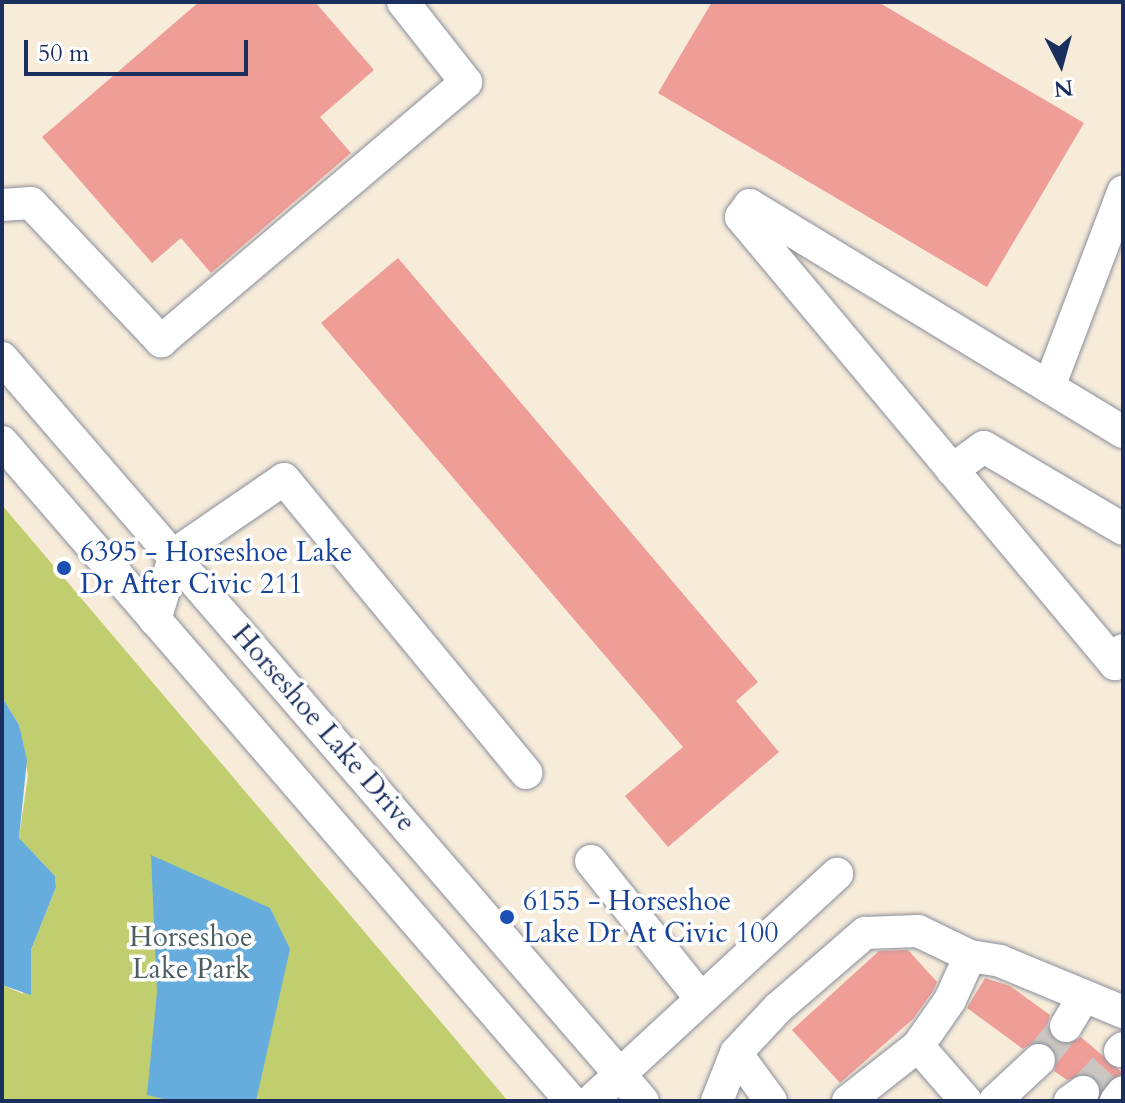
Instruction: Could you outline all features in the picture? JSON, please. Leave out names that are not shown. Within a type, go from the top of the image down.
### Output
[{"type":"street","points":[[2,205],[31,203],[161,341],[466,82],[403,2]]},
{"type":"street","points":[[1049,387],[1123,192]]},
{"type":"street","points":[[1123,432],[750,205],[741,217],[1115,664],[1123,650]]},
{"type":"street","name":"Horseshoe Lake Drive","points":[[2,358],[175,554],[643,1101]]},
{"type":"street","name":"Horseshoe Lake Drive","points":[[2,442],[571,1101]]},
{"type":"street","points":[[952,470],[984,447],[1123,529]]},
{"type":"street","points":[[155,620],[175,554],[284,479],[526,773]]},
{"type":"street","points":[[591,861],[701,999]]},
{"type":"street","points":[[591,1101],[837,874]]},
{"type":"street","points":[[717,1101],[736,1053],[778,1008],[865,933],[918,931],[970,956],[1000,961],[1123,1012]]},
{"type":"street","points":[[848,1101],[918,1046],[950,1000],[970,956]]},
{"type":"street","points":[[1066,1026],[1084,996]]},
{"type":"street","points":[[918,1046],[966,1101]]},
{"type":"street","points":[[736,1053],[771,1101]]},
{"type":"street","points":[[995,1101],[1039,1060]]},
{"type":"street","points":[[1116,1101],[1123,1092]]},
{"type":"green space","name":"Horseshoe Lake Park","points":[[2,505],[508,1101],[2,1101],[2,985],[23,994],[31,950],[56,887],[55,876],[19,838],[28,775],[19,725],[2,697]]},
{"type":"water","points":[[2,697],[19,725],[27,760],[19,838],[55,876],[56,887],[31,950],[31,995],[2,985]]},
{"type":"water","points":[[151,855],[270,908],[290,949],[256,1101],[173,1101],[147,1095],[157,992]]},
{"type":"building","points":[[199,2],[315,2],[374,70],[320,117],[351,153],[211,273],[181,238],[152,263],[42,137]]},
{"type":"building","points":[[712,2],[878,2],[1084,123],[987,287],[658,93]]},
{"type":"building","points":[[398,258],[758,682],[736,701],[779,752],[668,847],[625,796],[683,747],[321,323]]},
{"type":"building","points":[[908,950],[937,982],[933,991],[913,1019],[840,1083],[792,1030],[879,951]]},
{"type":"building","points":[[985,978],[1010,986],[1050,1015],[1047,1026],[1056,1042],[1066,1045],[1081,1037],[1123,1073],[1101,1089],[1090,1075],[1067,1080],[1054,1071],[1058,1057],[1052,1047],[1036,1041],[1023,1049],[967,1008]]},
{"type":"tunnel","points":[[1039,1060],[1066,1026]]},
{"type":"tunnel","points":[[1083,1092],[1120,1051]]},
{"type":"place","name":"6395 - Horseshoe Lake Dr After Civic 211","points":[[64,568]]},
{"type":"place","name":"6155 - Horseshoe Lake Dr At Civic 100","points":[[507,917]]}]
